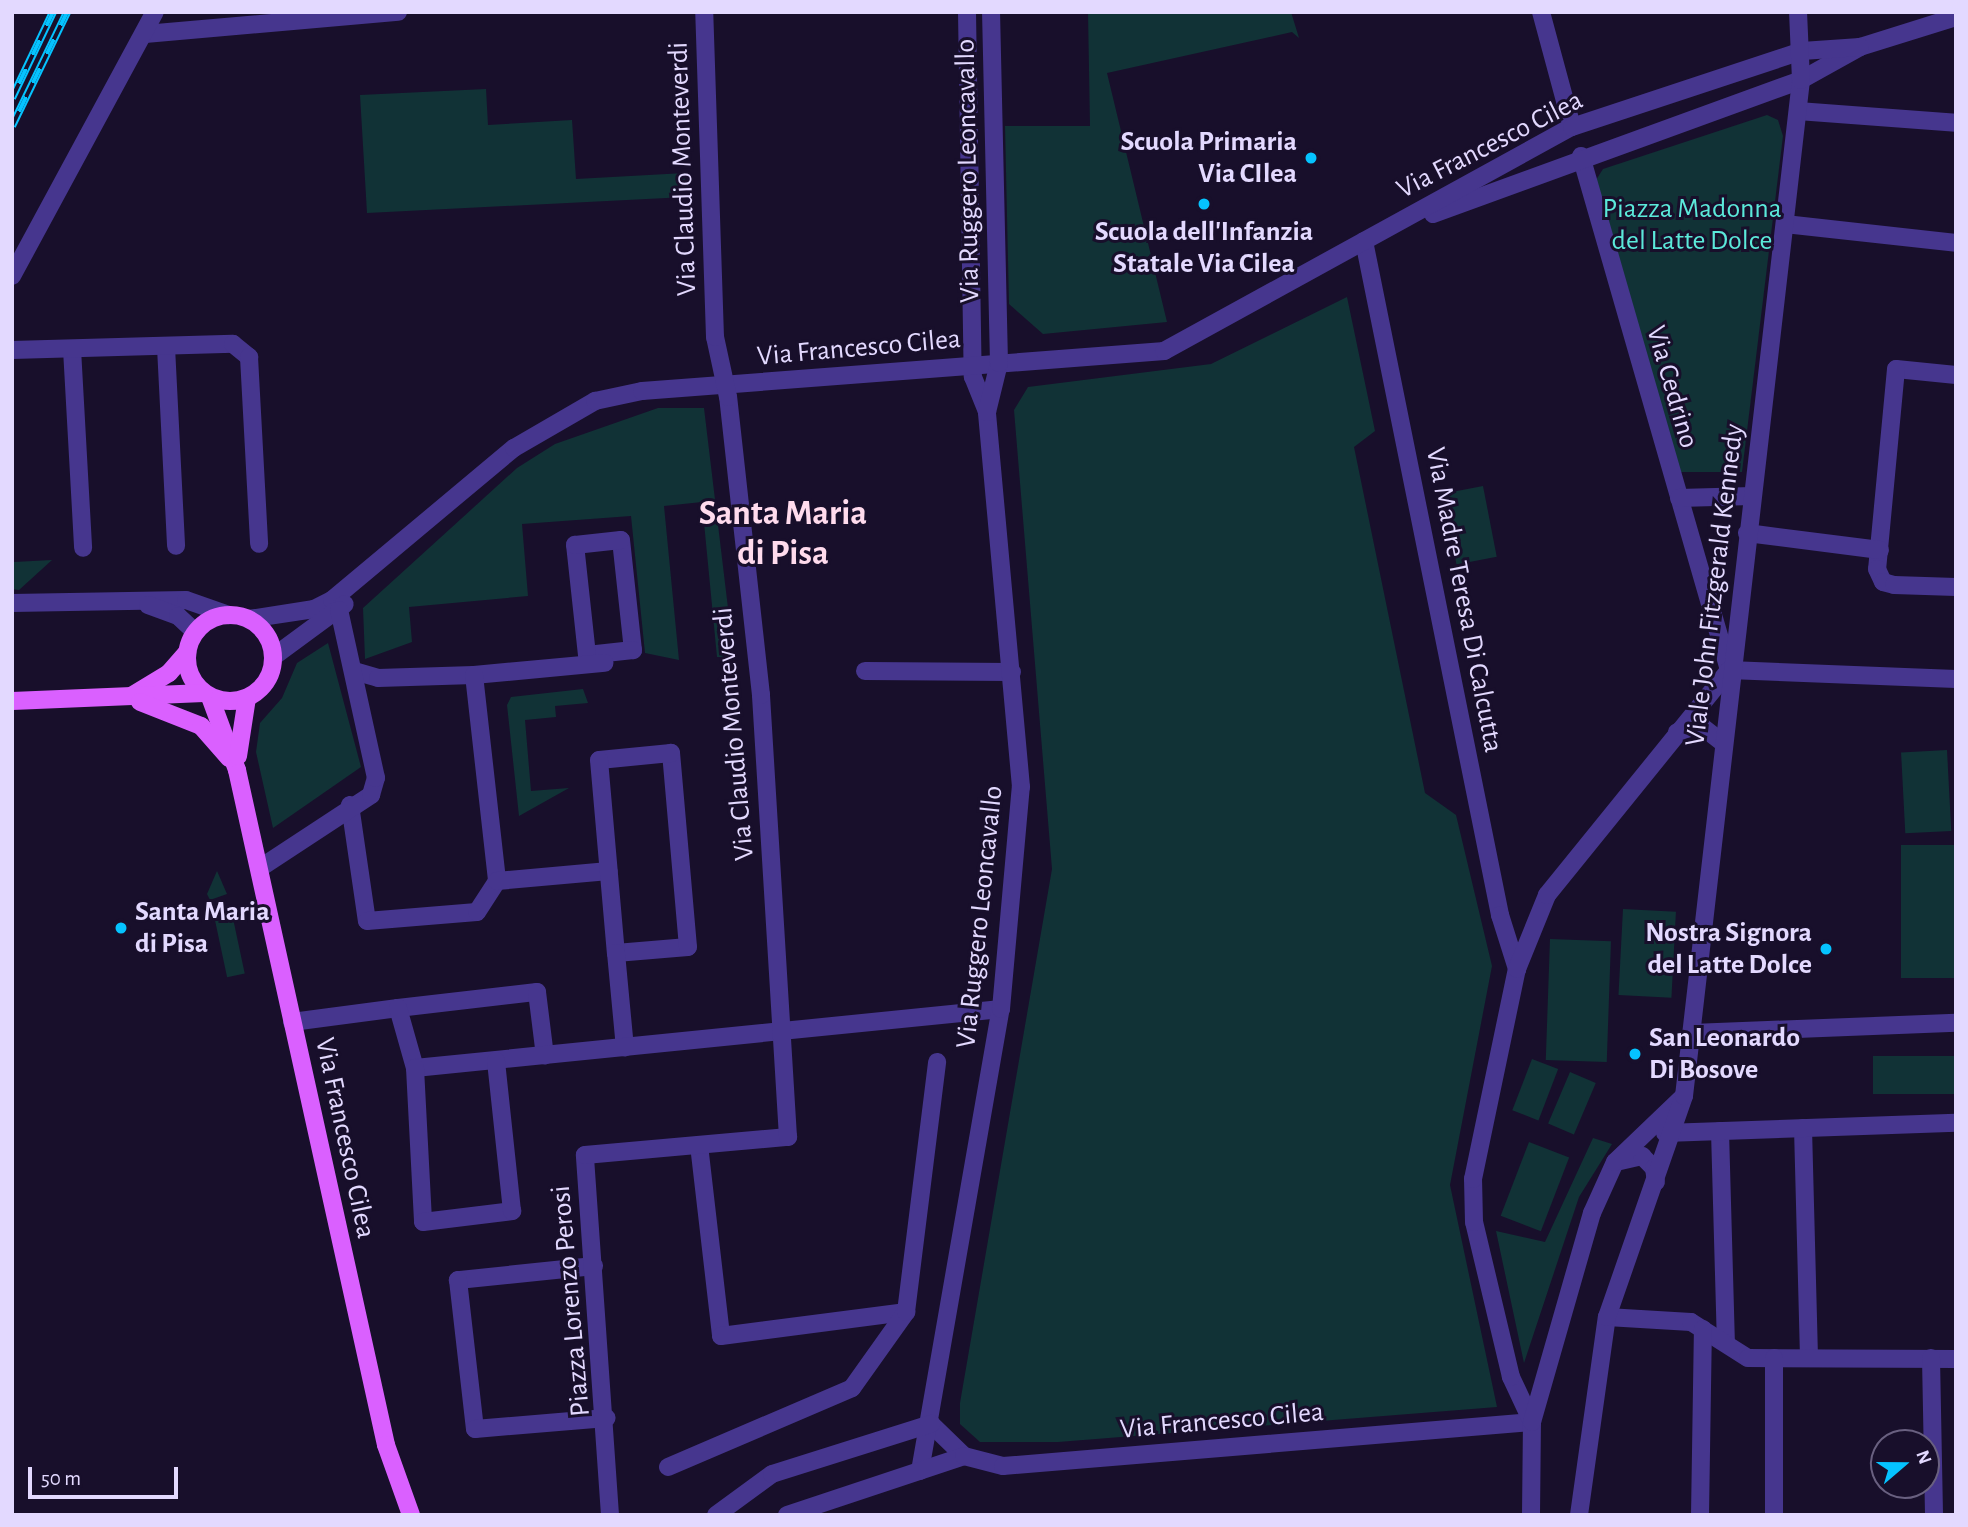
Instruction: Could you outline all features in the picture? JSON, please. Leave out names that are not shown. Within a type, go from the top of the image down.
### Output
[{"type":"main road","points":[[12,701],[126,698],[207,695],[247,698],[267,682],[273,657],[266,635],[249,619],[229,615],[195,632],[187,652],[169,673],[126,698]]},
{"type":"main road","points":[[187,652],[193,682],[207,695]]},
{"type":"main road","name":"Via Francesco Cilea","points":[[207,695],[237,770],[386,1446],[411,1515]]},
{"type":"main road","points":[[126,698],[201,726],[237,770]]},
{"type":"main road","name":"Via Francesco Cilea","points":[[237,770],[247,698]]},
{"type":"street","points":[[12,276],[155,12]]},
{"type":"street","points":[[145,34],[398,12]]},
{"type":"street","name":"Via Claudio Monteverdi","points":[[704,12],[715,337],[726,385],[761,695],[782,1034]]},
{"type":"street","name":"Via Ruggero Leoncavallo","points":[[931,1424],[1001,1009],[1021,787],[987,412],[973,371],[972,170],[967,12]]},
{"type":"street","name":"Via Ruggero Leoncavallo","points":[[987,412],[999,363],[991,12]]},
{"type":"street","points":[[1541,12],[1572,127]]},
{"type":"street","name":"Viale John Fitzgerald Kennedy","points":[[1579,1515],[1607,1317],[1674,1132],[1684,1096],[1729,670],[1798,111],[1802,51],[1798,12]]},
{"type":"street","points":[[1860,47],[1956,17]]},
{"type":"street","name":"Via Francesco Cilea","points":[[1364,241],[1581,156],[1801,80],[1860,47]]},
{"type":"street","name":"Via Francesco Cilea","points":[[249,619],[314,609],[384,559],[550,423],[607,399],[726,385],[973,371],[999,363],[1164,351],[1572,127],[1802,51],[1860,47]]},
{"type":"street","points":[[1798,111],[1956,123]]},
{"type":"street","name":"Via Cedrino","points":[[1581,156],[1716,644],[1729,670]]},
{"type":"street","points":[[1785,224],[1956,243]]},
{"type":"street","name":"Via Madre Teresa Di Calcutta","points":[[1364,241],[1500,915],[1517,969]]},
{"type":"street","points":[[12,350],[233,344],[249,357],[259,544]]},
{"type":"street","points":[[166,347],[176,546]]},
{"type":"street","points":[[72,349],[83,548]]},
{"type":"street","points":[[1956,375],[1896,369],[1877,569],[1884,582],[1956,587]]},
{"type":"street","points":[[1679,498],[1752,496]]},
{"type":"street","points":[[1747,533],[1880,550]]},
{"type":"street","points":[[621,540],[633,650],[613,652],[587,655],[575,545],[621,540]]},
{"type":"street","name":"Via Francesco Cilea","points":[[273,657],[340,610],[384,559]]},
{"type":"street","points":[[12,603],[186,600],[229,615]]},
{"type":"street","points":[[138,601],[178,616],[195,632]]},
{"type":"street","points":[[260,868],[350,805],[371,795],[376,778],[340,610]]},
{"type":"street","points":[[354,671],[378,678],[474,675],[614,662],[613,652]]},
{"type":"street","points":[[1532,1422],[1511,1377],[1474,1222],[1473,1179],[1517,969],[1547,895],[1675,733],[1729,670],[1956,679]]},
{"type":"street","points":[[865,671],[1012,672]]},
{"type":"street","points":[[350,805],[367,921],[477,912],[497,881],[474,675]]},
{"type":"street","points":[[1675,733],[1700,725],[1722,742]]},
{"type":"street","points":[[616,953],[688,947],[671,753],[598,760],[609,871],[616,953],[625,1048]]},
{"type":"street","points":[[497,881],[609,871]]},
{"type":"street","points":[[292,1022],[537,992],[545,1056]]},
{"type":"street","points":[[398,1008],[415,1068],[423,1222],[512,1211],[496,1061]]},
{"type":"street","points":[[415,1068],[782,1034],[1001,1009]]},
{"type":"street","points":[[1692,1033],[1956,1023]]},
{"type":"street","name":"Piazza Lorenzo Perosi","points":[[610,1515],[607,1418],[585,1155],[788,1136],[782,1034]]},
{"type":"street","points":[[668,1468],[852,1388],[906,1312],[937,1062]]},
{"type":"street","points":[[1531,1515],[1532,1422],[1568,1278],[1615,1162],[1641,1134],[1684,1096]]},
{"type":"street","points":[[1641,1134],[1956,1123]]},
{"type":"street","points":[[1803,1128],[1809,1358]]},
{"type":"street","points":[[1720,1130],[1726,1342]]},
{"type":"street","points":[[699,1146],[722,1336],[906,1312]]},
{"type":"street","points":[[1615,1162],[1642,1156],[1654,1168],[1656,1182]]},
{"type":"street","points":[[594,1266],[458,1280],[475,1429],[607,1418]]},
{"type":"street","points":[[1607,1317],[1690,1322],[1748,1357],[1956,1359]]},
{"type":"street","points":[[1700,1515],[1703,1329]]},
{"type":"street","points":[[1774,1357],[1774,1515]]},
{"type":"street","points":[[1930,1359],[1934,1515]]},
{"type":"street","name":"Via Francesco Cilea","points":[[964,1457],[1003,1466],[1532,1422]]},
{"type":"street","points":[[788,1515],[964,1457],[931,1424]]},
{"type":"street","points":[[920,1471],[931,1424]]},
{"type":"street","points":[[716,1515],[772,1474],[931,1424]]},
{"type":"green space","points":[[1088,12],[1291,12],[1299,38],[1292,32],[1107,73],[1167,322],[1043,334],[1009,304],[1005,126],[1090,126]]},
{"type":"green space","points":[[486,89],[488,125],[572,120],[576,179],[685,173],[686,197],[367,213],[360,95]]},
{"type":"green space","name":"Piazza Madonna del Latte Dolce","points":[[1767,115],[1778,120],[1783,136],[1742,472],[1675,472],[1596,180],[1603,169]]},
{"type":"green space","points":[[1347,297],[1375,431],[1354,447],[1425,793],[1456,815],[1492,966],[1450,1185],[1497,1407],[1058,1442],[980,1442],[960,1424],[960,1403],[1052,869],[1014,410],[1028,387],[1211,364]]},
{"type":"green space","points":[[658,408],[704,408],[734,658],[717,657],[702,502],[664,506],[679,660],[645,653],[631,516],[522,524],[528,596],[409,607],[412,642],[365,659],[363,608],[517,468],[555,444]]},
{"type":"green space","points":[[1483,486],[1497,557],[1456,565],[1443,494]]},
{"type":"green space","points":[[12,539],[14,562],[52,560],[19,590],[12,589]]},
{"type":"green space","points":[[328,643],[361,767],[273,828],[256,752],[260,723],[282,698],[297,663]]},
{"type":"green space","points":[[583,689],[588,703],[555,706],[556,717],[525,720],[531,791],[569,788],[519,816],[507,705],[511,697]]},
{"type":"green space","points":[[1947,750],[1951,831],[1905,833],[1901,752]]},
{"type":"green space","points":[[1901,845],[1956,845],[1956,978],[1901,978]]},
{"type":"green space","points":[[217,871],[227,894],[210,900],[207,894]]},
{"type":"green space","points":[[231,909],[245,974],[227,977],[213,913]]},
{"type":"green space","points":[[1623,909],[1676,912],[1671,998],[1618,995]]},
{"type":"green space","points":[[1550,939],[1611,941],[1607,1062],[1546,1060]]},
{"type":"green space","points":[[1873,1056],[1956,1056],[1956,1094],[1873,1094]]},
{"type":"green space","points":[[1532,1059],[1558,1069],[1538,1120],[1512,1110]]},
{"type":"green space","points":[[1570,1072],[1596,1083],[1574,1134],[1548,1124]]},
{"type":"green space","points":[[1593,1138],[1612,1144],[1579,1197],[1524,1363],[1496,1231],[1545,1242]]},
{"type":"green space","points":[[1529,1142],[1569,1157],[1541,1231],[1501,1216]]},
{"type":"railway","points":[[12,98],[53,12]]},
{"type":"railway","points":[[12,126],[67,12]]},
{"type":"place","name":"Scuola Primaria Via CIlea","points":[[1311,158]]},
{"type":"place","name":"Scuola dell'Infanzia Statale Via Cilea","points":[[1204,204]]},
{"type":"place","name":"Santa Maria di Pisa","points":[[121,928]]},
{"type":"place","name":"Nostra Signora del Latte Dolce","points":[[1826,949]]},
{"type":"place","name":"San Leonardo Di Bosove","points":[[1635,1054]]},
{"type":"district","name":"Santa Maria di Pisa","points":[[783,534]]}]
